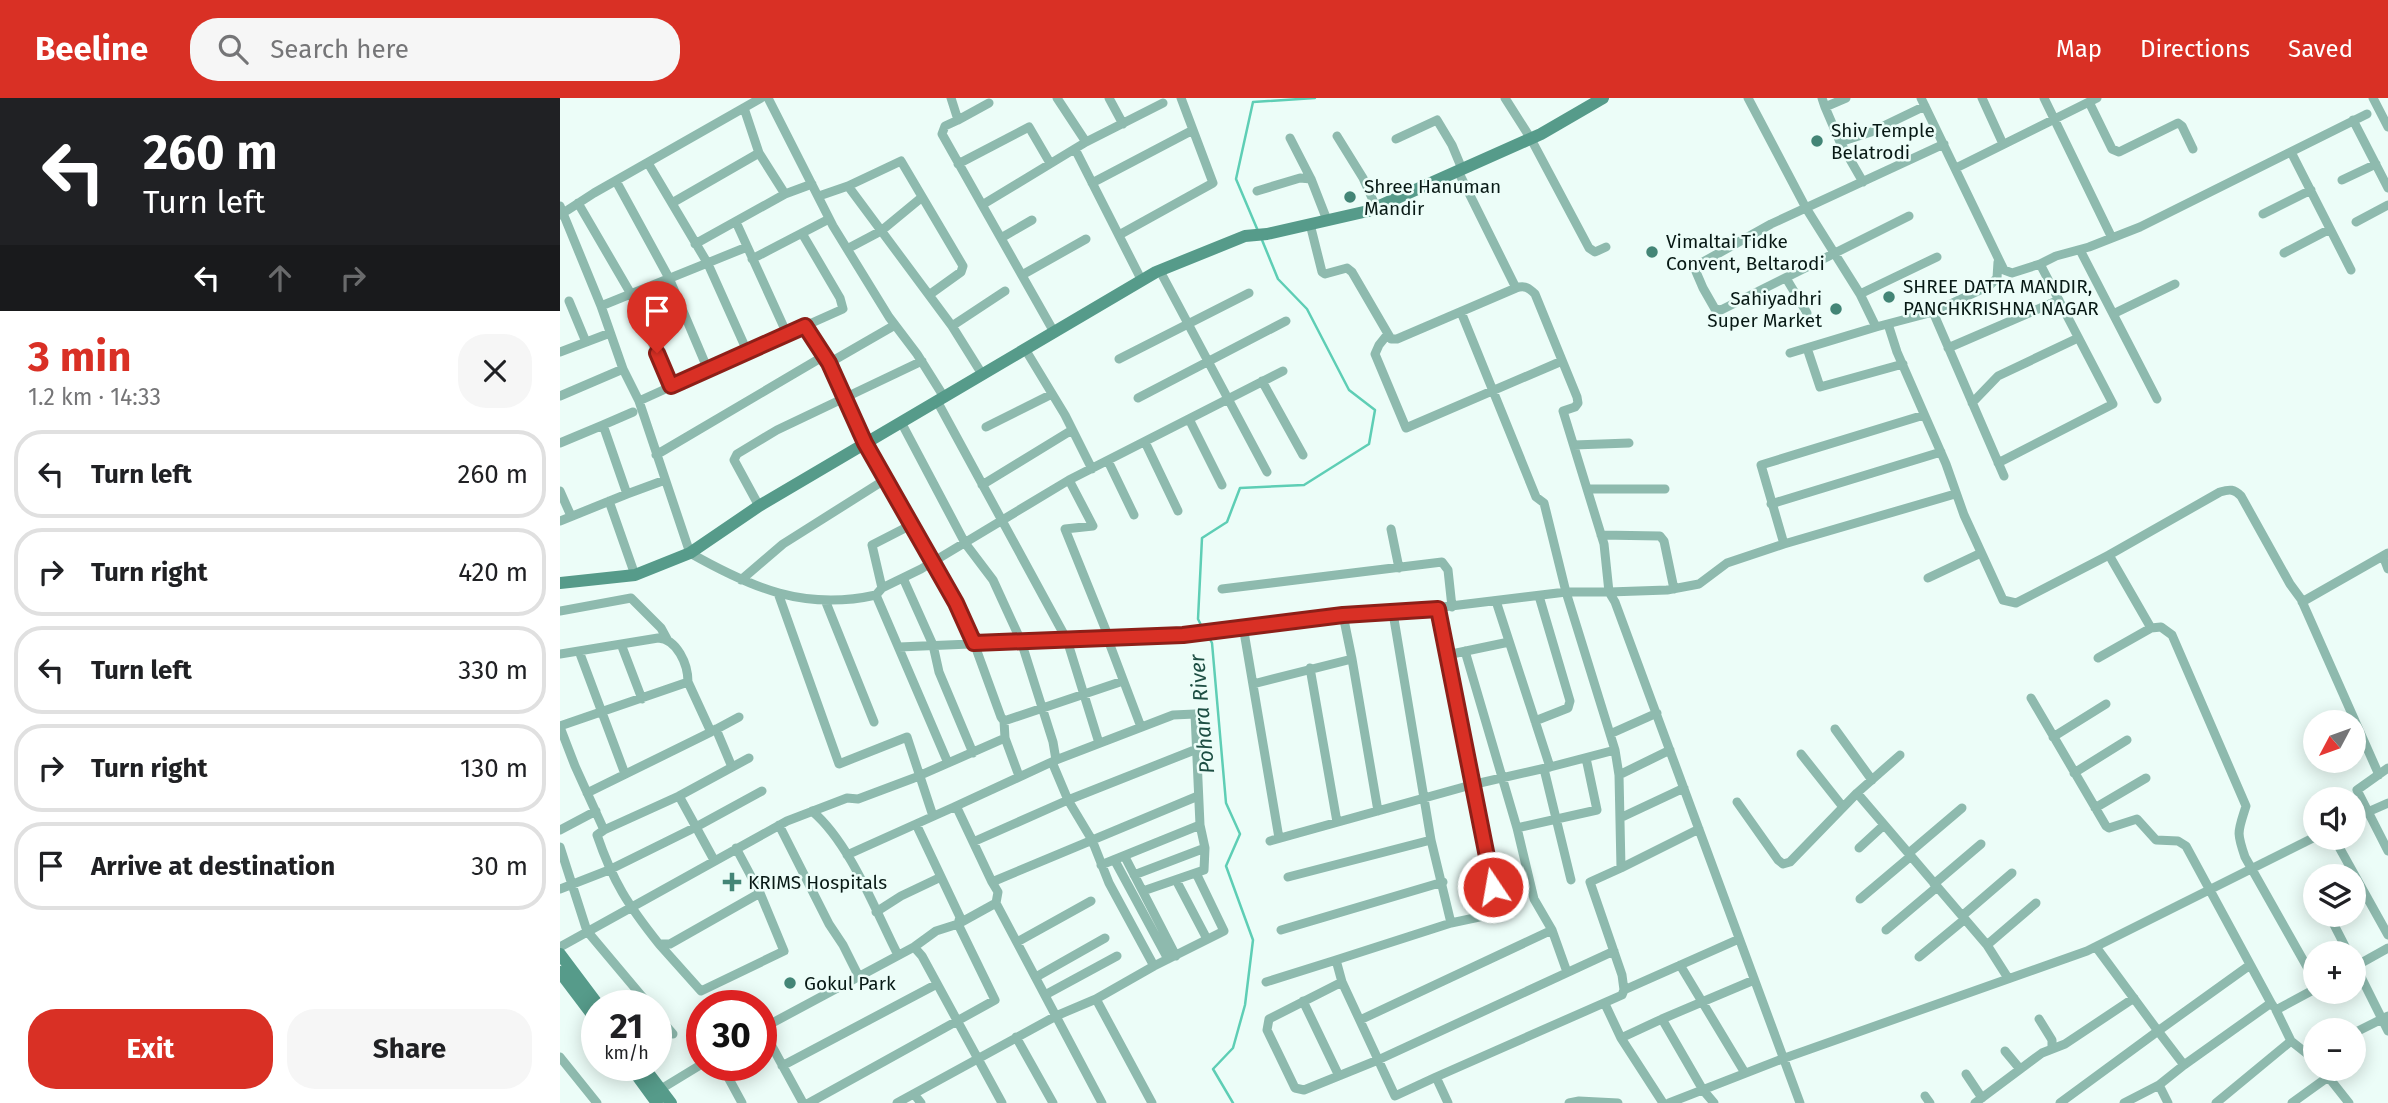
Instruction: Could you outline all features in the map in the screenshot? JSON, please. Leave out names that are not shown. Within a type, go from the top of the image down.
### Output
[{"type":"street","points":[[761,98],[561,211],[601,306],[623,369],[639,401],[690,553],[741,580],[778,593],[825,600],[850,601],[879,591],[1069,480],[1283,371]]},
{"type":"street","points":[[768,98],[847,249],[895,326],[922,361],[982,485],[1067,640],[1099,743]]},
{"type":"street","points":[[951,98],[958,120]]},
{"type":"street","points":[[1057,98],[1086,142]]},
{"type":"street","points":[[1109,98],[1123,124]]},
{"type":"street","points":[[1119,235],[1213,183],[1181,98]]},
{"type":"street","points":[[1505,98],[1531,139],[1589,248],[1595,252],[1606,247]]},
{"type":"street","points":[[560,583],[635,575],[690,553],[759,506],[1160,271],[1245,236],[1267,234],[1376,207],[1531,139],[1603,98]]},
{"type":"street","points":[[1748,98],[1806,208],[1860,294],[1876,327]]},
{"type":"street","points":[[1846,98],[1823,102],[1840,142],[1863,182]]},
{"type":"street","points":[[1982,98],[2003,144]]},
{"type":"street","points":[[2044,98],[2112,238]]},
{"type":"street","points":[[2373,98],[2388,127]]},
{"type":"street","points":[[1955,168],[2093,100],[2112,149],[2119,152],[2178,122],[2193,149]]},
{"type":"street","points":[[1840,142],[1871,132],[1923,102],[1997,257],[2004,270],[2012,273],[2140,227],[2367,114]]},
{"type":"street","points":[[989,103],[942,131],[1054,332]]},
{"type":"street","points":[[982,205],[1086,142],[1163,103]]},
{"type":"street","points":[[744,108],[759,153],[785,194]]},
{"type":"street","points":[[1396,139],[1437,120],[1452,145],[1460,170],[1516,288]]},
{"type":"street","points":[[2353,120],[2388,188]]},
{"type":"street","points":[[958,164],[1029,127],[1050,163]]},
{"type":"street","points":[[1092,183],[1193,130]]},
{"type":"street","points":[[1337,136],[1363,178],[1376,207]]},
{"type":"street","points":[[1290,138],[1327,220]]},
{"type":"street","points":[[1909,216],[1721,310],[1716,309],[1694,267],[1771,224],[1944,145]]},
{"type":"street","points":[[1075,149],[1142,281]]},
{"type":"street","points":[[2291,152],[2351,270]]},
{"type":"street","points":[[672,203],[759,153]]},
{"type":"street","points":[[818,196],[848,186],[901,161],[963,266],[961,272],[929,295]]},
{"type":"street","points":[[648,163],[708,264],[747,351]]},
{"type":"street","points":[[2342,180],[2375,164]]},
{"type":"street","points":[[1257,191],[1300,178],[1311,180]]},
{"type":"street","points":[[616,181],[669,278],[708,370]]},
{"type":"street","points":[[695,244],[785,194],[812,184]]},
{"type":"street","points":[[848,186],[952,326],[982,374]]},
{"type":"street","points":[[2263,214],[2311,190]]},
{"type":"street","points":[[847,249],[881,230],[921,198]]},
{"type":"street","points":[[578,203],[631,294],[671,386]]},
{"type":"street","points":[[2356,222],[2388,205]]},
{"type":"street","points":[[752,259],[830,219]]},
{"type":"street","points":[[1001,238],[1032,220]]},
{"type":"street","points":[[736,222],[787,334]]},
{"type":"street","points":[[1310,224],[1322,272],[1325,274],[1348,268],[1352,271],[1391,339],[1397,339],[1522,286],[1535,294],[1578,402],[1575,407],[1563,411],[1601,535],[1609,592],[1657,713],[1800,1103]]},
{"type":"street","points":[[2284,253],[2330,229]]},
{"type":"street","points":[[639,401],[841,311],[843,304],[803,234]]},
{"type":"street","points":[[1022,275],[1086,239]]},
{"type":"street","points":[[601,306],[747,247]]},
{"type":"street","points":[[2080,250],[2157,399]]},
{"type":"street","points":[[1860,294],[1937,257]]},
{"type":"street","points":[[1790,353],[1933,312],[1993,283],[1999,273],[1997,257]]},
{"type":"street","points":[[1998,463],[2113,404],[2040,264]]},
{"type":"street","points":[[1160,271],[1267,472]]},
{"type":"street","points":[[1786,278],[1807,313]]},
{"type":"street","points":[[2113,314],[2175,284]]},
{"type":"street","points":[[952,326],[1005,292]]},
{"type":"street","points":[[1119,359],[1249,293]]},
{"type":"street","points":[[1948,348],[2059,300]]},
{"type":"street","points":[[569,301],[586,342]]},
{"type":"street","points":[[1461,312],[1536,497],[1544,503],[1566,592],[1615,750],[1619,775],[1621,868]]},
{"type":"street","points":[[1933,312],[2004,476]]},
{"type":"street","points":[[1138,398],[1286,321]]},
{"type":"street","points":[[1888,324],[1955,494],[2003,600],[2012,603],[2109,555],[2220,492],[2230,489],[2241,496],[2302,602],[2379,775]]},
{"type":"street","points":[[805,326],[826,360],[865,443],[956,603],[1004,721],[1004,738],[1019,776]]},
{"type":"street","points":[[656,455],[826,360],[895,326]]},
{"type":"street","points":[[560,352],[610,333]]},
{"type":"street","points":[[1387,335],[1375,354],[1406,428],[1562,361]]},
{"type":"street","points":[[1972,402],[1998,376],[2078,338]]},
{"type":"street","points":[[1807,348],[1820,387],[1903,364]]},
{"type":"street","points":[[1025,349],[1092,469]]},
{"type":"street","points":[[759,506],[734,460],[737,454],[776,430],[922,361]]},
{"type":"street","points":[[560,396],[623,369]]},
{"type":"street","points":[[1262,381],[1303,455]]},
{"type":"street","points":[[986,427],[1052,394]]},
{"type":"street","points":[[560,443],[633,412]]},
{"type":"street","points":[[1784,544],[1761,469],[1764,463],[1924,415]]},
{"type":"street","points":[[1189,419],[1222,485]]},
{"type":"street","points":[[901,422],[965,543],[993,580],[1020,642],[1053,742],[1054,761],[1068,800],[1093,840],[1101,865],[1154,966]]},
{"type":"street","points":[[603,425],[627,494]]},
{"type":"street","points":[[982,485],[1072,430]]},
{"type":"street","points":[[1145,442],[1178,511]]},
{"type":"street","points":[[1574,445],[1629,443]]},
{"type":"street","points":[[1771,504],[1941,453]]},
{"type":"street","points":[[1108,461],[1135,515]]},
{"type":"street","points":[[560,521],[665,480]]},
{"type":"street","points":[[741,580],[783,544],[886,480]]},
{"type":"street","points":[[1069,480],[1093,526],[1065,529],[1141,727]]},
{"type":"street","points":[[1588,489],[1665,489]]},
{"type":"street","points":[[560,491],[571,516]]},
{"type":"street","points":[[899,647],[1183,635],[1343,615],[1438,609],[1566,592],[1674,589],[1699,583],[1727,563],[1955,494]]},
{"type":"street","points":[[609,501],[635,575]]},
{"type":"street","points":[[911,525],[872,545],[879,591],[899,647],[948,763]]},
{"type":"street","points":[[1391,529],[1399,568]]},
{"type":"street","points":[[1601,535],[1660,536],[1664,541],[1674,589]]},
{"type":"street","points":[[1928,578],[1981,553]]},
{"type":"street","points":[[2109,555],[2151,628]]},
{"type":"street","points":[[2302,602],[2386,555],[2388,569]]},
{"type":"street","points":[[1222,589],[1442,562],[1448,570],[1452,607]]},
{"type":"street","points":[[903,578],[933,645],[939,672],[973,752]]},
{"type":"street","points":[[778,593],[839,764],[906,737],[933,816]]},
{"type":"street","points":[[1535,720],[1568,708],[1570,701],[1539,596]]},
{"type":"street","points":[[560,611],[631,598],[674,644],[683,661],[688,682],[732,767]]},
{"type":"street","points":[[825,600],[874,722]]},
{"type":"street","points":[[1496,601],[1535,720],[1571,880]]},
{"type":"street","points":[[1266,982],[1451,923],[1499,913],[1471,785],[1438,609]]},
{"type":"street","points":[[1393,612],[1431,840],[1451,923]]},
{"type":"street","points":[[1343,615],[1378,811]]},
{"type":"street","points":[[1243,626],[1274,839],[1471,785],[1615,750]]},
{"type":"street","points":[[2098,658],[2151,628],[2161,627],[2172,635],[2246,806],[2238,827],[2238,836],[2252,869],[2303,960]]},
{"type":"street","points":[[560,654],[658,638],[667,639]]},
{"type":"street","points":[[1447,655],[1509,642]]},
{"type":"street","points":[[621,644],[642,699]]},
{"type":"street","points":[[579,651],[625,774]]},
{"type":"street","points":[[1465,651],[1535,899],[1552,930],[1567,972]]},
{"type":"street","points":[[1253,684],[1352,659]]},
{"type":"street","points":[[1310,668],[1337,822]]},
{"type":"street","points":[[1004,721],[1123,681]]},
{"type":"street","points":[[604,830],[560,726],[688,682]]},
{"type":"street","points":[[2031,698],[2109,828],[2137,819],[2156,841],[2182,842],[2291,1041],[2303,1049]]},
{"type":"street","points":[[2053,737],[2106,704]]},
{"type":"street","points":[[1610,734],[1657,713]]},
{"type":"street","points":[[847,855],[1054,761],[1173,715],[1195,714],[1200,825],[1206,848],[1204,870],[1143,891]]},
{"type":"street","points":[[587,793],[739,717]]},
{"type":"street","points":[[1835,729],[1872,780]]},
{"type":"street","points":[[560,947],[779,825],[847,798],[858,799],[919,776],[1004,738]]},
{"type":"street","points":[[2074,773],[2127,740]]},
{"type":"street","points":[[973,842],[1068,800],[1197,749]]},
{"type":"street","points":[[1619,775],[1670,750]]},
{"type":"street","points":[[1801,754],[1843,807]]},
{"type":"street","points":[[1737,802],[1783,864],[1790,862],[1857,793],[1900,755]]},
{"type":"street","points":[[736,848],[760,893],[784,951],[701,991],[629,907],[609,870],[597,835],[679,796],[749,758]]},
{"type":"street","points":[[1517,828],[1597,810],[1586,758]]},
{"type":"street","points":[[2388,768],[2357,790],[2388,850]]},
{"type":"street","points":[[2095,808],[2146,778]]},
{"type":"street","points":[[1620,818],[1684,788]]},
{"type":"street","points":[[560,889],[609,870],[762,791]]},
{"type":"street","points":[[1857,793],[1987,945],[2008,978]]},
{"type":"street","points":[[679,796],[714,860]]},
{"type":"street","points":[[992,882],[1198,796]]},
{"type":"street","points":[[2368,811],[2388,803]]},
{"type":"street","points":[[954,807],[958,810],[998,892],[996,903],[1102,1103]]},
{"type":"street","points":[[1860,899],[1962,808]]},
{"type":"street","points":[[560,830],[596,811]]},
{"type":"street","points":[[812,811],[826,824],[847,855],[898,955]]},
{"type":"street","points":[[808,1103],[995,1000],[958,924],[960,917],[916,824]]},
{"type":"street","points":[[779,825],[859,977]]},
{"type":"street","points":[[1101,865],[1200,825]]},
{"type":"street","points":[[1859,848],[1884,825]]},
{"type":"street","points":[[1624,990],[1614,951],[1590,882],[1699,829]]},
{"type":"street","points":[[1288,877],[1431,840]]},
{"type":"street","points":[[1669,1103],[1783,1059],[2096,947],[2303,843]]},
{"type":"street","points":[[1886,930],[1982,844]]},
{"type":"street","points":[[560,847],[587,931],[637,990]]},
{"type":"street","points":[[1134,876],[1206,848]]},
{"type":"street","points":[[2341,850],[2388,935]]},
{"type":"street","points":[[1125,857],[1172,958]]},
{"type":"street","points":[[1115,861],[1172,958]]},
{"type":"street","points":[[897,1103],[1016,1037],[1096,999],[1224,931],[1196,873]]},
{"type":"street","points":[[1919,957],[2012,873]]},
{"type":"street","points":[[876,912],[901,896],[941,877]]},
{"type":"street","points":[[1176,880],[1207,940]]},
{"type":"street","points":[[1281,930],[1443,883]]},
{"type":"street","points":[[659,944],[670,944],[760,893]]},
{"type":"street","points":[[1017,942],[1091,901]]},
{"type":"street","points":[[777,1020],[914,947],[936,931],[958,924],[996,903]]},
{"type":"street","points":[[1987,945],[2036,903]]},
{"type":"street","points":[[1360,1020],[1552,930]]},
{"type":"street","points":[[1036,977],[1105,938]]},
{"type":"street","points":[[1336,960],[1342,982],[1395,1096],[1605,1003],[1622,995],[1624,990],[1739,939]]},
{"type":"street","points":[[914,947],[1002,1103]]},
{"type":"street","points":[[2096,947],[2183,1065]]},
{"type":"street","points":[[2366,959],[2388,948]]},
{"type":"street","points":[[1342,982],[1269,1019],[1267,1030],[1295,1088],[1304,1090],[1378,1060],[1614,951]]},
{"type":"street","points":[[560,954],[587,990]]},
{"type":"street","points":[[1045,995],[1116,956]]},
{"type":"street","points":[[1680,965],[1745,1073]]},
{"type":"street","points":[[2060,1103],[2250,965]]},
{"type":"street","points":[[560,972],[581,1000]]},
{"type":"street","points":[[1621,1038],[1754,980]]},
{"type":"street","points":[[782,1066],[937,984]]},
{"type":"street","points":[[2366,985],[2385,1017],[2388,1031]]},
{"type":"street","points":[[2124,1103],[2159,1085],[2183,1065],[2274,1007],[2303,994]]},
{"type":"street","points":[[1966,1074],[1979,1100],[2042,1053],[2065,1044],[2134,998]]},
{"type":"street","points":[[1096,999],[1152,1103]]},
{"type":"street","points":[[1303,1001],[1339,1076]]},
{"type":"street","points":[[1605,1003],[1621,1038],[1662,1103]]},
{"type":"street","points":[[2366,1027],[2385,1017]]},
{"type":"street","points":[[1662,1019],[1703,1090],[1714,1103]]},
{"type":"street","points":[[2039,1019],[2052,1040],[2052,1049]]},
{"type":"street","points":[[1016,1037],[1054,1103]]},
{"type":"street","points":[[2216,1103],[2291,1041]]},
{"type":"street","points":[[2005,1051],[2020,1069]]},
{"type":"street","points":[[777,1056],[803,1103]]},
{"type":"street","points":[[560,1057],[597,1103]]},
{"type":"street","points":[[656,1096],[686,1075]]},
{"type":"street","points":[[1436,1077],[1443,1102]]},
{"type":"street","points":[[643,1081],[656,1096],[671,1103]]},
{"type":"street","points":[[730,1081],[742,1103]]},
{"type":"street","points":[[2292,1103],[2316,1081]]},
{"type":"street","points":[[2331,1081],[2349,1103]]},
{"type":"street","points":[[2159,1085],[2168,1103]]},
{"type":"street","points":[[914,1094],[921,1103]]},
{"type":"street","points":[[1569,1103],[1618,1103]]},
{"type":"waterway","name":"Pohara River","points":[[1258,231],[1236,179],[1253,102],[1315,98]]},
{"type":"waterway","name":"Pohara River","points":[[1203,629],[1198,619],[1202,538],[1227,522],[1240,488],[1304,485],[1369,444],[1375,410],[1349,390],[1307,309],[1278,279],[1262,240]]},
{"type":"waterway","name":"Pohara River","points":[[1207,634],[1212,643],[1226,803],[1240,834],[1226,866],[1253,940],[1245,1005],[1233,1048],[1213,1069],[1233,1103]]},
{"type":"place","name":"Shiv Temple Belatrodi","points":[[1817,141]]},
{"type":"place","name":"Shree Hanuman Mandir","points":[[1350,197]]},
{"type":"place","name":"Vimaltai Tidke Convent, Beltarodi","points":[[1652,252]]},
{"type":"place","name":"SHREE DATTA MANDIR, PANCHKRISHNA NAGAR","points":[[1889,297]]},
{"type":"place","name":"Sahiyadhri Super Market","points":[[1836,309]]},
{"type":"place","name":"KRIMS Hospitals","points":[[732,882]]},
{"type":"place","name":"Gokul Park","points":[[790,983]]},
{"type":"route","points":[[657,353],[671,386],[805,326],[829,363],[865,443],[956,603],[974,643],[1183,635],[1343,615],[1438,609],[1493,887]]}]
